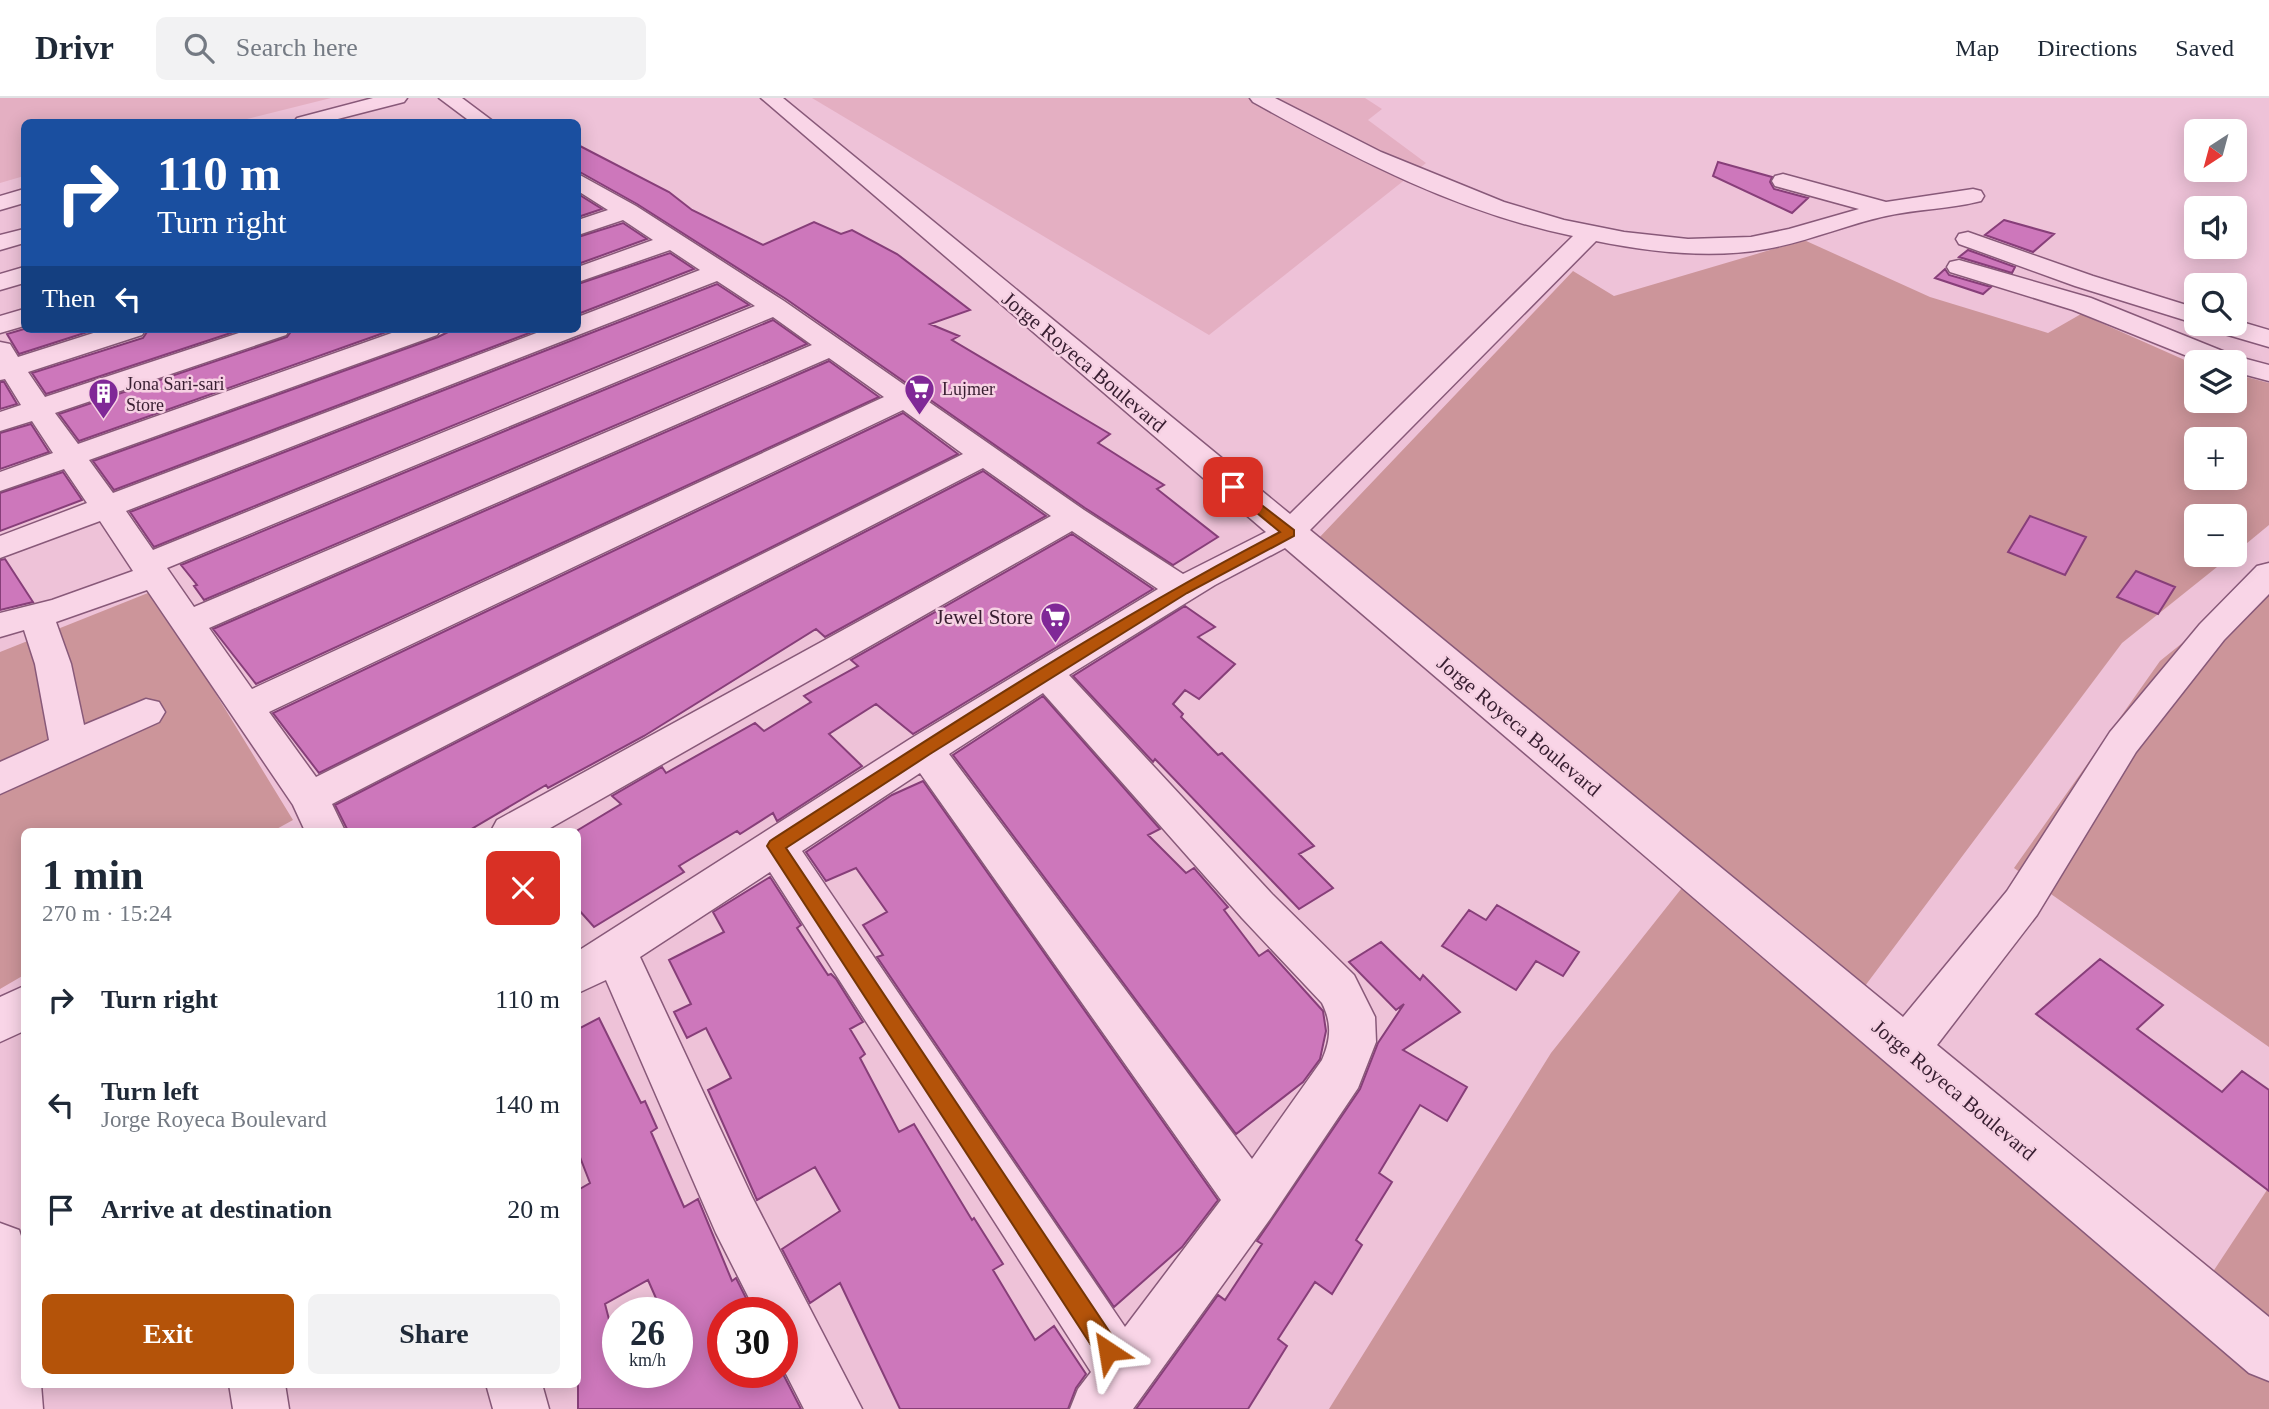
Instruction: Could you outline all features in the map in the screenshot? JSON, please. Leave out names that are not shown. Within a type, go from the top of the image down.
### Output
[{"type":"street","points":[[316,119],[397,98]]},
{"type":"street","points":[[449,98],[477,117]]},
{"type":"street","name":"Jorge Royeca Boulevard","points":[[771,98],[2269,1353]]},
{"type":"street","points":[[1260,98],[1396,168],[1484,203],[1589,234],[1656,242],[1749,244],[1797,236],[1887,209],[1973,196]]},
{"type":"street","points":[[443,119],[477,117]]},
{"type":"street","points":[[1783,181],[1887,209]]},
{"type":"street","points":[[581,185],[628,211],[775,307],[1073,517],[1182,589]]},
{"type":"street","points":[[0,203],[21,197]]},
{"type":"street","points":[[581,227],[628,211]]},
{"type":"street","points":[[834,1409],[734,1215],[596,962],[1046,673],[1182,589],[1289,533],[1589,234]]},
{"type":"street","points":[[0,243],[21,237]]},
{"type":"street","points":[[1968,239],[2084,281],[2184,312]]},
{"type":"street","points":[[581,274],[673,241]]},
{"type":"street","points":[[1959,267],[2082,304],[2196,350]]},
{"type":"street","points":[[581,325],[721,271]]},
{"type":"street","points":[[0,282],[21,276]]},
{"type":"street","points":[[0,625],[37,617],[775,307]]},
{"type":"street","points":[[0,324],[21,318]]},
{"type":"street","points":[[2247,332],[2269,339]]},
{"type":"street","points":[[118,333],[4,363],[189,623],[314,820],[986,454]]},
{"type":"street","points":[[0,422],[265,333]]},
{"type":"street","points":[[0,482],[417,333]]},
{"type":"street","points":[[0,548],[561,333]]},
{"type":"street","points":[[189,623],[831,348]]},
{"type":"street","points":[[2247,367],[2269,373]]},
{"type":"street","points":[[244,708],[906,398]]},
{"type":"street","points":[[517,828],[1073,517]]},
{"type":"street","points":[[1905,1049],[2022,903],[2123,742],[2212,632],[2269,575]]},
{"type":"street","points":[[37,617],[53,664],[69,747]]},
{"type":"street","points":[[776,846],[1111,1392],[1252,1201],[1341,1073],[1353,1042],[1352,1017],[1338,989],[1257,906],[1046,673]]},
{"type":"street","points":[[0,779],[146,712]]},
{"type":"street","points":[[924,749],[1252,1201]]},
{"type":"street","points":[[0,1022],[21,1008]]},
{"type":"street","points":[[15,1409],[0,1249],[21,1242]]},
{"type":"street","points":[[258,1388],[261,1409]]},
{"type":"street","points":[[515,1388],[522,1409]]},
{"type":"shaded area","points":[[0,98],[331,98],[247,119],[21,119],[21,177],[0,183]]},
{"type":"shaded area","points":[[812,98],[1365,98],[1382,109],[1368,120],[1426,163],[1209,335]]},
{"type":"shaded area","points":[[1804,240],[1930,297],[2048,333],[2081,314],[2184,360],[2184,413],[2247,413],[2247,377],[2269,383],[2269,525],[2247,543],[2247,504],[2184,504],[2184,567],[2217,567],[2122,643],[1859,994],[1317,540],[1573,271],[1614,296]]},
{"type":"shaded area","points":[[2269,573],[2269,1047],[2014,868],[2160,661]]},
{"type":"shaded area","points":[[153,591],[293,820],[278,828],[21,828],[21,977],[0,989],[0,652]]},
{"type":"shaded area","points":[[1685,884],[2187,1311],[2269,1187],[2269,1409],[1329,1409],[1551,1053]]},
{"type":"building","points":[[581,147],[669,192],[692,210],[763,245],[814,222],[841,234],[852,230],[897,254],[970,310],[930,324],[959,336],[952,340],[1110,434],[1098,443],[1164,485],[1157,489],[1218,537],[1173,565],[1085,508],[786,299],[637,204],[581,173]]},
{"type":"building","points":[[1718,162],[1772,177],[1770,182],[1774,189],[1808,198],[1792,213],[1713,176]]},
{"type":"building","points":[[581,196],[602,209],[581,216]]},
{"type":"building","points":[[2004,220],[2054,234],[2033,252],[1985,235]]},
{"type":"building","points":[[623,223],[647,239],[581,263],[581,236]]},
{"type":"building","points":[[1968,250],[2015,267],[2012,273],[1959,257]]},
{"type":"building","points":[[670,253],[694,269],[581,313],[581,283]]},
{"type":"building","points":[[1945,269],[1949,275],[1991,287],[1983,294],[1935,278]]},
{"type":"building","points":[[717,284],[749,305],[154,547],[130,512]]},
{"type":"building","points":[[773,320],[807,344],[204,600],[194,586],[197,585],[181,565]]},
{"type":"building","points":[[21,330],[21,333],[85,333],[19,354],[7,334]]},
{"type":"building","points":[[146,333],[231,333],[46,394],[32,373],[143,338]]},
{"type":"building","points":[[290,333],[384,333],[79,441],[59,414],[287,337]]},
{"type":"building","points":[[446,333],[529,333],[114,490],[93,461]]},
{"type":"building","points":[[829,361],[879,397],[256,684],[213,629]]},
{"type":"building","points":[[0,382],[4,382],[17,404],[0,409]]},
{"type":"building","points":[[903,413],[958,454],[319,773],[273,713]]},
{"type":"building","points":[[31,424],[49,452],[0,469],[0,433]]},
{"type":"building","points":[[983,471],[1046,516],[825,637],[816,629],[644,736],[548,788],[546,785],[473,828],[346,828],[335,805]]},
{"type":"building","points":[[63,472],[82,500],[0,531],[0,493]]},
{"type":"building","points":[[2030,516],[2086,537],[2065,575],[2008,552]]},
{"type":"building","points":[[1072,534],[1153,589],[913,734],[876,704],[829,734],[862,766],[777,821],[773,813],[740,834],[737,831],[679,866],[684,872],[594,927],[581,912],[581,828],[621,804],[612,796],[662,767],[666,773],[755,723],[764,731],[811,702],[804,696],[858,666],[851,660]]},
{"type":"building","points":[[5,559],[33,602],[0,610],[0,560]]},
{"type":"building","points":[[2136,571],[2175,587],[2158,614],[2117,597]]},
{"type":"building","points":[[1185,606],[1215,627],[1198,637],[1235,664],[1199,699],[1185,690],[1173,704],[1183,714],[1181,717],[1218,755],[1222,753],[1314,846],[1299,854],[1333,888],[1299,909],[1155,759],[1153,762],[1073,676]]},
{"type":"building","points":[[1043,696],[1160,829],[1148,835],[1186,873],[1194,868],[1228,907],[1224,910],[1259,956],[1268,950],[1323,1011],[1326,1031],[1320,1059],[1303,1082],[1236,1134],[953,755]]},
{"type":"building","points":[[923,781],[1218,1200],[1182,1247],[1114,1307],[877,957],[883,955],[863,925],[887,912],[856,868],[826,881],[806,852],[892,795]]},
{"type":"building","points":[[770,877],[801,925],[797,928],[828,975],[831,974],[836,979],[863,1022],[850,1029],[865,1054],[860,1058],[899,1132],[914,1124],[972,1220],[974,1218],[1003,1264],[993,1270],[1035,1340],[1054,1326],[1086,1374],[1076,1388],[1068,1409],[900,1409],[840,1283],[810,1303],[782,1249],[840,1211],[815,1167],[757,1200],[708,1090],[731,1078],[706,1028],[687,1038],[674,1012],[691,1004],[669,960],[724,932],[713,912]]},
{"type":"building","points":[[1497,905],[1579,952],[1563,976],[1536,961],[1516,990],[1442,946],[1469,910],[1486,920]]},
{"type":"building","points":[[1381,942],[1420,980],[1423,975],[1460,1012],[1403,1050],[1467,1087],[1447,1121],[1420,1105],[1379,1173],[1392,1182],[1356,1240],[1362,1245],[1332,1294],[1315,1282],[1278,1339],[1287,1346],[1248,1409],[1136,1409],[1218,1295],[1225,1300],[1262,1244],[1257,1241],[1360,1089],[1378,1043],[1404,1004],[1396,1010],[1349,962]]},
{"type":"building","points":[[2100,959],[2163,1005],[2137,1029],[2222,1092],[2242,1071],[2269,1090],[2269,1191],[2036,1014]]},
{"type":"building","points":[[599,1018],[641,1103],[645,1101],[657,1128],[651,1132],[684,1207],[698,1199],[732,1281],[736,1278],[746,1297],[707,1297],[707,1388],[790,1388],[801,1409],[578,1409],[578,1388],[581,1388],[581,1188],[590,1183],[581,1160],[581,1027]]},
{"type":"place","name":"Lujmer","points":[[919,416]]},
{"type":"place","name":"Jona Sari-sari Store","points":[[103,421]]},
{"type":"place","name":"Jewel Store","points":[[1056,644]]},
{"type":"route","points":[[1108,1351],[776,846],[924,749],[1182,589],[1289,533],[1233,487]]}]
